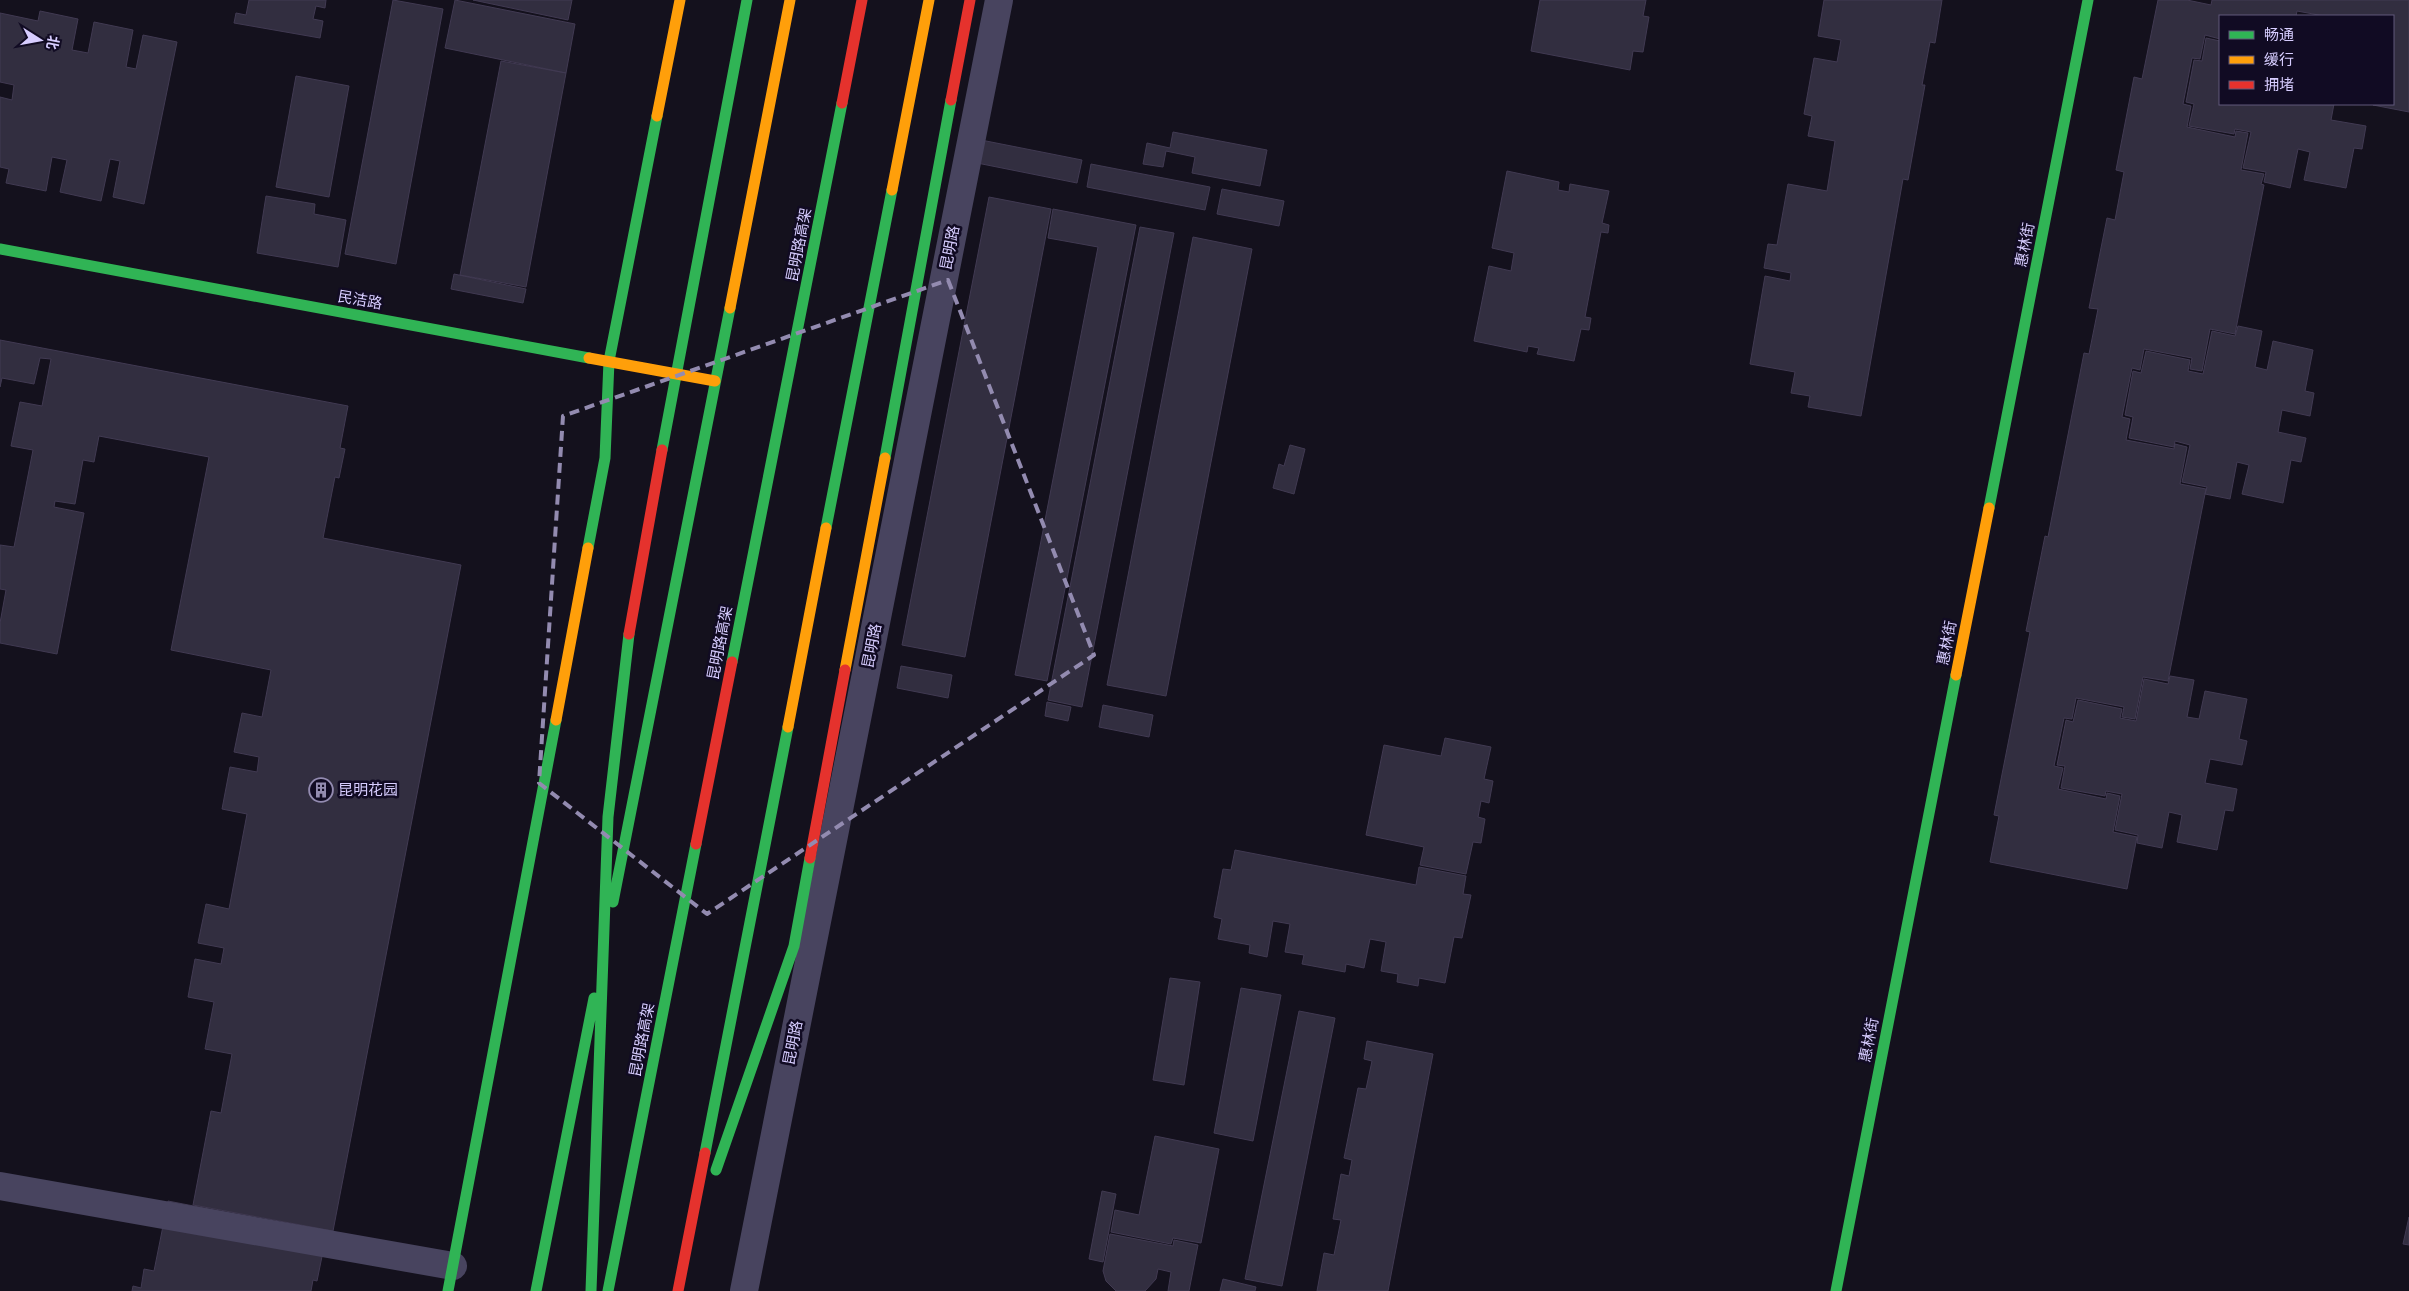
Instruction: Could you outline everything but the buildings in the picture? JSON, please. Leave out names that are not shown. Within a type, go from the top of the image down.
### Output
[{"type":"main road","points":[[451,1278],[605,458],[610,361],[680,0]]},
{"type":"main road","points":[[591,1291],[608,817],[621,691],[635,590],[747,0]]},
{"type":"main road","points":[[536,1291],[790,0]]},
{"type":"main road","name":"昆明路高架","points":[[608,1291],[862,0]]},
{"type":"main road","points":[[678,1291],[929,0]]},
{"type":"main road","points":[[684,1261],[794,946],[970,0]]},
{"type":"main road","name":"惠林街","points":[[1836,1291],[2088,0]]},
{"type":"main road","name":"民洁路","points":[[0,249],[715,381]]},
{"type":"street","name":"昆明路","points":[[744,1291],[999,0]]},
{"type":"street","points":[[0,1186],[451,1278]]},
{"type":"highlighted area","points":[[948,280],[1094,655],[707,914],[539,783],[563,416]]},
{"type":"traffic: fast","points":[[662,450],[747,0]]},
{"type":"traffic: fast","points":[[1989,508],[2088,0]]},
{"type":"traffic: fast","points":[[885,458],[951,100]]},
{"type":"traffic: fast","points":[[732,662],[842,103]]},
{"type":"traffic: fast","points":[[588,548],[605,458],[609,361],[657,116]]},
{"type":"traffic: fast","points":[[826,528],[892,190]]},
{"type":"traffic: fast","points":[[0,249],[589,358]]},
{"type":"traffic: fast","points":[[613,902],[730,308]]},
{"type":"traffic: fast","points":[[591,1291],[608,817],[629,634]]},
{"type":"traffic: fast","points":[[1836,1291],[1956,675]]},
{"type":"traffic: fast","points":[[448,1291],[556,720]]},
{"type":"traffic: fast","points":[[705,1153],[788,727]]},
{"type":"traffic: fast","points":[[608,1291],[696,844]]},
{"type":"traffic: fast","points":[[716,1170],[794,946],[810,858]]},
{"type":"traffic: fast","points":[[536,1291],[594,998]]},
{"type":"traffic: slow","points":[[657,116],[680,0]]},
{"type":"traffic: slow","points":[[730,308],[790,0]]},
{"type":"traffic: slow","points":[[892,190],[929,0]]},
{"type":"traffic: slow","points":[[589,358],[715,381]]},
{"type":"traffic: slow","points":[[845,670],[885,458]]},
{"type":"traffic: slow","points":[[1956,675],[1989,508]]},
{"type":"traffic: slow","points":[[788,727],[826,528]]},
{"type":"traffic: slow","points":[[556,720],[588,548]]},
{"type":"traffic: jam","points":[[842,103],[862,0]]},
{"type":"traffic: jam","points":[[951,100],[970,0]]},
{"type":"traffic: jam","points":[[629,634],[662,450]]},
{"type":"traffic: jam","points":[[696,844],[732,662]]},
{"type":"traffic: jam","points":[[810,858],[845,670]]},
{"type":"traffic: jam","points":[[678,1291],[705,1153]]},
{"type":"place","name":"昆明花园","points":[[321,790]]}]
